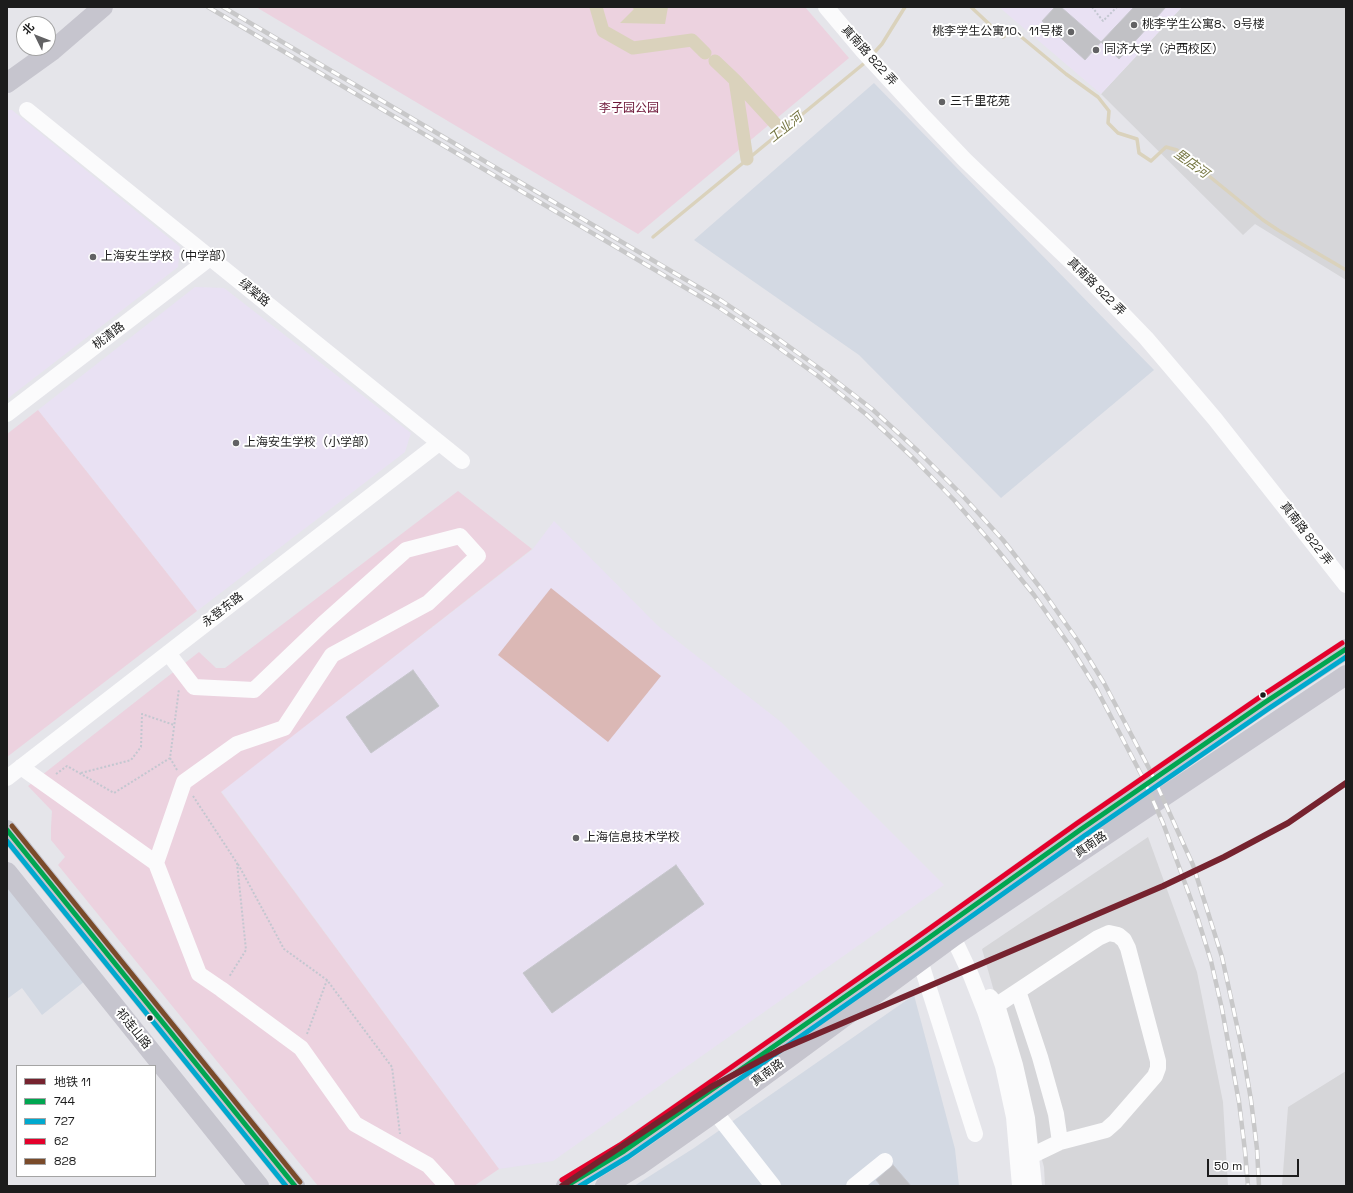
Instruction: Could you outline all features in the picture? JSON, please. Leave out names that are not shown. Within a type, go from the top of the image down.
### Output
[{"type":"main road","points":[[56,33],[87,7]]},
{"type":"main road","points":[[7,83],[53,50],[103,7]]},
{"type":"main road","points":[[7,70],[26,56]]},
{"type":"main road","name":"真南路","points":[[566,1186],[624,1151],[918,954],[1126,798],[1264,703],[1346,649]]},
{"type":"main road","name":"真南路","points":[[949,932],[1346,675]]},
{"type":"main road","points":[[7,830],[295,1186]]},
{"type":"main road","name":"祁连山路","points":[[7,872],[259,1186]]},
{"type":"main road","name":"真南路","points":[[606,1186],[638,1166],[715,1112],[918,954]]},
{"type":"street","name":"真南路 822 弄","points":[[826,7],[878,68],[966,160],[1089,279],[1146,338],[1215,419],[1346,585]]},
{"type":"street","name":"绿棠路","points":[[27,110],[462,461]]},
{"type":"street","name":"桃清路","points":[[7,414],[210,258]]},
{"type":"street","name":"永登东路","points":[[7,778],[439,443]]},
{"type":"street","points":[[156,863],[184,782],[237,744],[284,728],[332,655],[428,603],[478,556],[460,536],[406,550],[323,624],[254,690],[194,687],[168,653]]},
{"type":"street","points":[[21,767],[156,863],[199,974],[301,1048],[354,1124],[428,1165],[447,1186]]},
{"type":"street","points":[[949,932],[970,973],[991,1008],[1015,1065],[1027,1118],[1020,1186]]},
{"type":"street","points":[[991,1008],[1098,938],[1109,933],[1118,935],[1124,940],[1128,948],[1158,1061],[1158,1068],[1155,1076],[1115,1122],[1106,1130],[1060,1142],[1024,1157]]},
{"type":"street","points":[[918,954],[974,1134]]},
{"type":"street","points":[[1018,991],[1040,1056],[1056,1114],[1060,1142]]},
{"type":"street","points":[[715,1112],[773,1186]]},
{"type":"street","points":[[1024,1157],[1034,1186]]},
{"type":"street","points":[[854,1186],[885,1161]]},
{"type":"path","points":[[1092,7],[1103,21],[1117,7]]},
{"type":"path","points":[[181,670],[170,758],[237,863],[284,949],[327,980],[392,1067],[403,1151]]},
{"type":"path","points":[[80,774],[132,760],[141,747],[142,714],[174,725]]},
{"type":"path","points":[[44,783],[67,766],[114,793],[170,758]]},
{"type":"path","points":[[221,989],[246,950],[237,863]]},
{"type":"path","points":[[301,1048],[327,980]]},
{"type":"shaded area","points":[[631,7],[668,7],[665,24],[620,23],[634,9]]},
{"type":"shaded area","name":"同济大学（沪西校区）","points":[[999,7],[1182,7],[1101,94]]},
{"type":"shaded area","points":[[1182,7],[1346,7],[1346,280],[1255,224],[1243,235],[1101,94]]},
{"type":"shaded area","points":[[874,83],[1154,370],[1001,498],[859,355],[694,240]]},
{"type":"shaded area","name":"上海安生学校（中学部）","points":[[7,110],[12,110],[180,247],[178,267],[7,399]]},
{"type":"shaded area","name":"上海安生学校（小学部）","points":[[195,287],[224,288],[411,433],[405,452],[197,611],[38,410]]},
{"type":"shaded area","name":"上海信息技术学校","points":[[554,521],[657,625],[781,722],[944,885],[553,1161],[499,1169],[221,791],[532,550]]},
{"type":"shaded area","points":[[551,588],[661,676],[608,742],[498,655]]},
{"type":"shaded area","points":[[1148,837],[1197,972],[1223,1102],[1228,1186],[1045,1186],[1044,1167],[982,949]]},
{"type":"shaded area","points":[[7,881],[85,981],[42,1015],[22,988],[7,999]]},
{"type":"shaded area","points":[[914,995],[955,1149],[959,1186],[634,1186],[694,1148]]},
{"type":"shaded area","points":[[1346,1071],[1346,1186],[1282,1186],[1288,1107]]},
{"type":"green space","name":"李子园公园","points":[[256,7],[805,7],[849,58],[638,234]]},
{"type":"green space","points":[[38,410],[197,611],[7,757],[7,434]]},
{"type":"green space","points":[[458,491],[532,549],[221,792],[499,1169],[474,1186],[318,1186],[58,865],[65,857],[51,840],[52,811],[28,786],[199,652],[216,668],[225,668]]},
{"type":"building","name":"桃李学生公寓10、11号楼","points":[[1055,7],[1061,7],[1101,42],[1085,60],[1042,21]]},
{"type":"building","name":"桃李学生公寓8、9号楼","points":[[1134,7],[1166,7],[1119,59],[1101,42]]},
{"type":"building","points":[[413,670],[439,706],[371,753],[346,717]]},
{"type":"building","points":[[676,865],[704,904],[552,1013],[523,973]]},
{"type":"building","points":[[893,1165],[911,1186],[881,1186],[876,1180]]},
{"type":"waterway","points":[[596,7],[603,31],[633,48],[692,40],[705,53]]},
{"type":"waterway","name":"工业河","points":[[872,55],[882,44],[905,7]]},
{"type":"waterway","name":"里店河","points":[[971,7],[1003,37],[1013,30],[1066,74],[1098,97],[1109,111],[1108,123],[1118,133],[1137,139],[1139,153],[1151,161],[1166,147],[1177,150],[1263,220],[1346,270]]},
{"type":"waterway","points":[[715,61],[735,80],[782,131]]},
{"type":"waterway","name":"工业河","points":[[653,237],[867,61]]},
{"type":"waterway","points":[[735,80],[747,159]]},
{"type":"railway","points":[[208,7],[718,307],[818,376],[867,415],[912,457],[954,500],[1034,595],[1070,646],[1096,688],[1142,776],[1163,823],[1197,916],[1211,961],[1222,1009],[1239,1102],[1248,1186]]},
{"type":"railway","points":[[223,7],[722,301],[773,335],[872,409],[918,451],[961,494],[1003,540],[1042,590],[1078,641],[1104,683],[1151,772],[1193,865],[1222,957],[1243,1053],[1257,1149],[1259,1186]]},
{"type":"metro line","name":"11","points":[[562,1186],[711,1087],[782,1049],[1163,886],[1224,857],[1288,823],[1346,783]]},
{"type":"transit line","name":"62","points":[[562,1180],[620,1145],[912,941],[1076,824],[1260,697],[1342,643]]},
{"type":"transit line","name":"744","points":[[566,1186],[624,1151],[916,947],[1080,830],[1264,703],[1346,649]]},
{"type":"transit line","name":"727","points":[[580,1186],[628,1157],[920,953],[1084,836],[1346,657]]},
{"type":"transit line","name":"828","points":[[12,826],[300,1182]]},
{"type":"transit line","name":"744","points":[[7,830],[295,1186]]},
{"type":"transit line","name":"727","points":[[7,841],[286,1186]]},
{"type":"place","name":"桃李学生公寓8、9号楼","points":[[1134,25]]},
{"type":"place","name":"桃李学生公寓10、11号楼","points":[[1071,32]]},
{"type":"place","name":"同济大学（沪西校区）","points":[[1096,50]]},
{"type":"place","name":"三千里花苑","points":[[942,102]]},
{"type":"place","name":"上海安生学校（中学部）","points":[[93,257]]},
{"type":"place","name":"上海安生学校（小学部）","points":[[236,443]]},
{"type":"place","name":"上海信息技术学校","points":[[576,838]]}]
